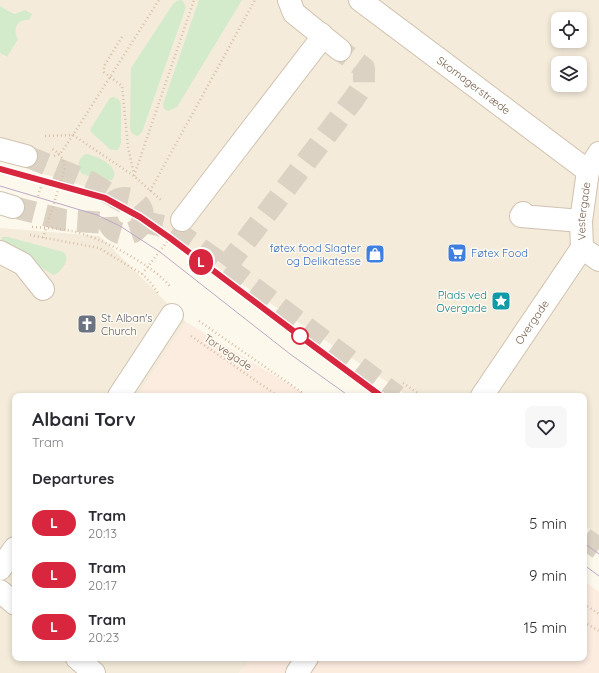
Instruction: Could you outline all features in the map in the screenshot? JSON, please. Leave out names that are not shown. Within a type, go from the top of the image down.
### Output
[{"type":"street","points":[[289,0],[294,13],[340,50]]},
{"type":"street","name":"Skomagerstræde","points":[[360,0],[593,162]]},
{"type":"street","points":[[182,220],[321,39],[321,34]]},
{"type":"street","points":[[0,149],[26,156]]},
{"type":"street","name":"Vestergade","points":[[591,254],[581,221],[593,162]]},
{"type":"street","points":[[523,213],[520,216],[581,221]]},
{"type":"street","points":[[0,252],[23,264],[43,289]]},
{"type":"street","name":"Overgade","points":[[484,393],[591,254]]},
{"type":"street","points":[[121,393],[172,315]]},
{"type":"street","points":[[0,569],[12,552]]},
{"type":"street","points":[[0,591],[12,601]]},
{"type":"street","points":[[80,661],[94,673]]},
{"type":"street","points":[[297,673],[305,661]]},
{"type":"path","points":[[51,158],[60,154],[73,135],[159,0]]},
{"type":"path","points":[[134,176],[194,0]]},
{"type":"path","points":[[73,135],[134,176],[150,191],[255,0]]},
{"type":"path","points":[[122,37],[104,66],[104,72],[122,86],[128,147],[134,176]]},
{"type":"path","points":[[38,197],[44,175]]},
{"type":"path","points":[[142,274],[160,252],[182,220]]},
{"type":"path","points":[[43,238],[46,228]]},
{"type":"path","name":"Torvegade","points":[[27,234],[99,248],[142,274],[150,282],[172,315],[191,336],[274,393]]},
{"type":"path","points":[[403,383],[418,393]]},
{"type":"path","points":[[587,606],[599,614]]},
{"type":"path","points":[[587,624],[599,631]]},
{"type":"shaded area","points":[[0,0],[599,0],[599,537],[587,527],[587,393],[404,393],[190,249],[135,210],[90,188],[25,168],[31,149],[0,140],[0,53],[6,57],[18,39],[15,34],[15,28],[18,22],[24,19],[25,10],[14,14],[0,6]]},
{"type":"shaded area","points":[[0,228],[100,236],[186,322],[140,393],[12,393],[12,661],[249,661],[239,673],[0,673]]},
{"type":"shaded area","points":[[186,322],[303,393],[140,393]]},
{"type":"shaded area","points":[[587,583],[599,592],[599,673],[239,673],[249,661],[587,661]]},
{"type":"green space","points":[[181,0],[186,7],[142,132],[136,136],[132,134],[130,128],[131,68],[173,4]]},
{"type":"green space","points":[[199,0],[242,0],[177,107],[168,111],[164,109],[163,104]]},
{"type":"green space","points":[[0,6],[14,14],[25,10],[32,14],[29,20],[21,21],[17,25],[16,35],[18,39],[7,57],[0,53]]},
{"type":"green space","points":[[113,97],[120,102],[121,105],[121,143],[117,150],[111,150],[90,130],[110,98]]},
{"type":"green space","points":[[85,154],[101,159],[111,166],[114,171],[112,180],[103,182],[81,173],[78,166],[80,159]]},
{"type":"green space","points":[[2,237],[8,237],[63,252],[66,261],[62,268],[53,275],[1,241]]},
{"type":"tunnel","points":[[226,267],[364,84],[364,68],[340,50]]},
{"type":"tunnel","points":[[26,156],[90,182],[118,199]]},
{"type":"tunnel","points":[[125,198],[138,203],[143,216],[138,229],[125,234],[112,229],[107,216],[112,203],[125,198]]},
{"type":"tunnel","points":[[13,207],[64,220],[108,223]]},
{"type":"tunnel","points":[[141,221],[171,228],[226,267],[393,393]]},
{"type":"tunnel","points":[[587,540],[599,549]]},
{"type":"tram line","points":[[0,169],[105,198],[140,217],[377,393]]},
{"type":"tram line","name":"L","points":[[0,169],[105,198],[140,217],[377,393]]},
{"type":"tram line","points":[[0,186],[97,215],[120,226],[160,252],[290,354],[345,393]]},
{"type":"tram line","points":[[587,545],[599,554]]},
{"type":"tram line","points":[[587,567],[599,576]]},
{"type":"place","name":"Føtex Food","points":[[457,253]]},
{"type":"place","name":"føtex food Slagter og Delikatesse","points":[[375,254]]},
{"type":"place","name":"Plads ved Overgade","points":[[501,301]]},
{"type":"place","name":"St. Alban's Church","points":[[87,324]]}]
